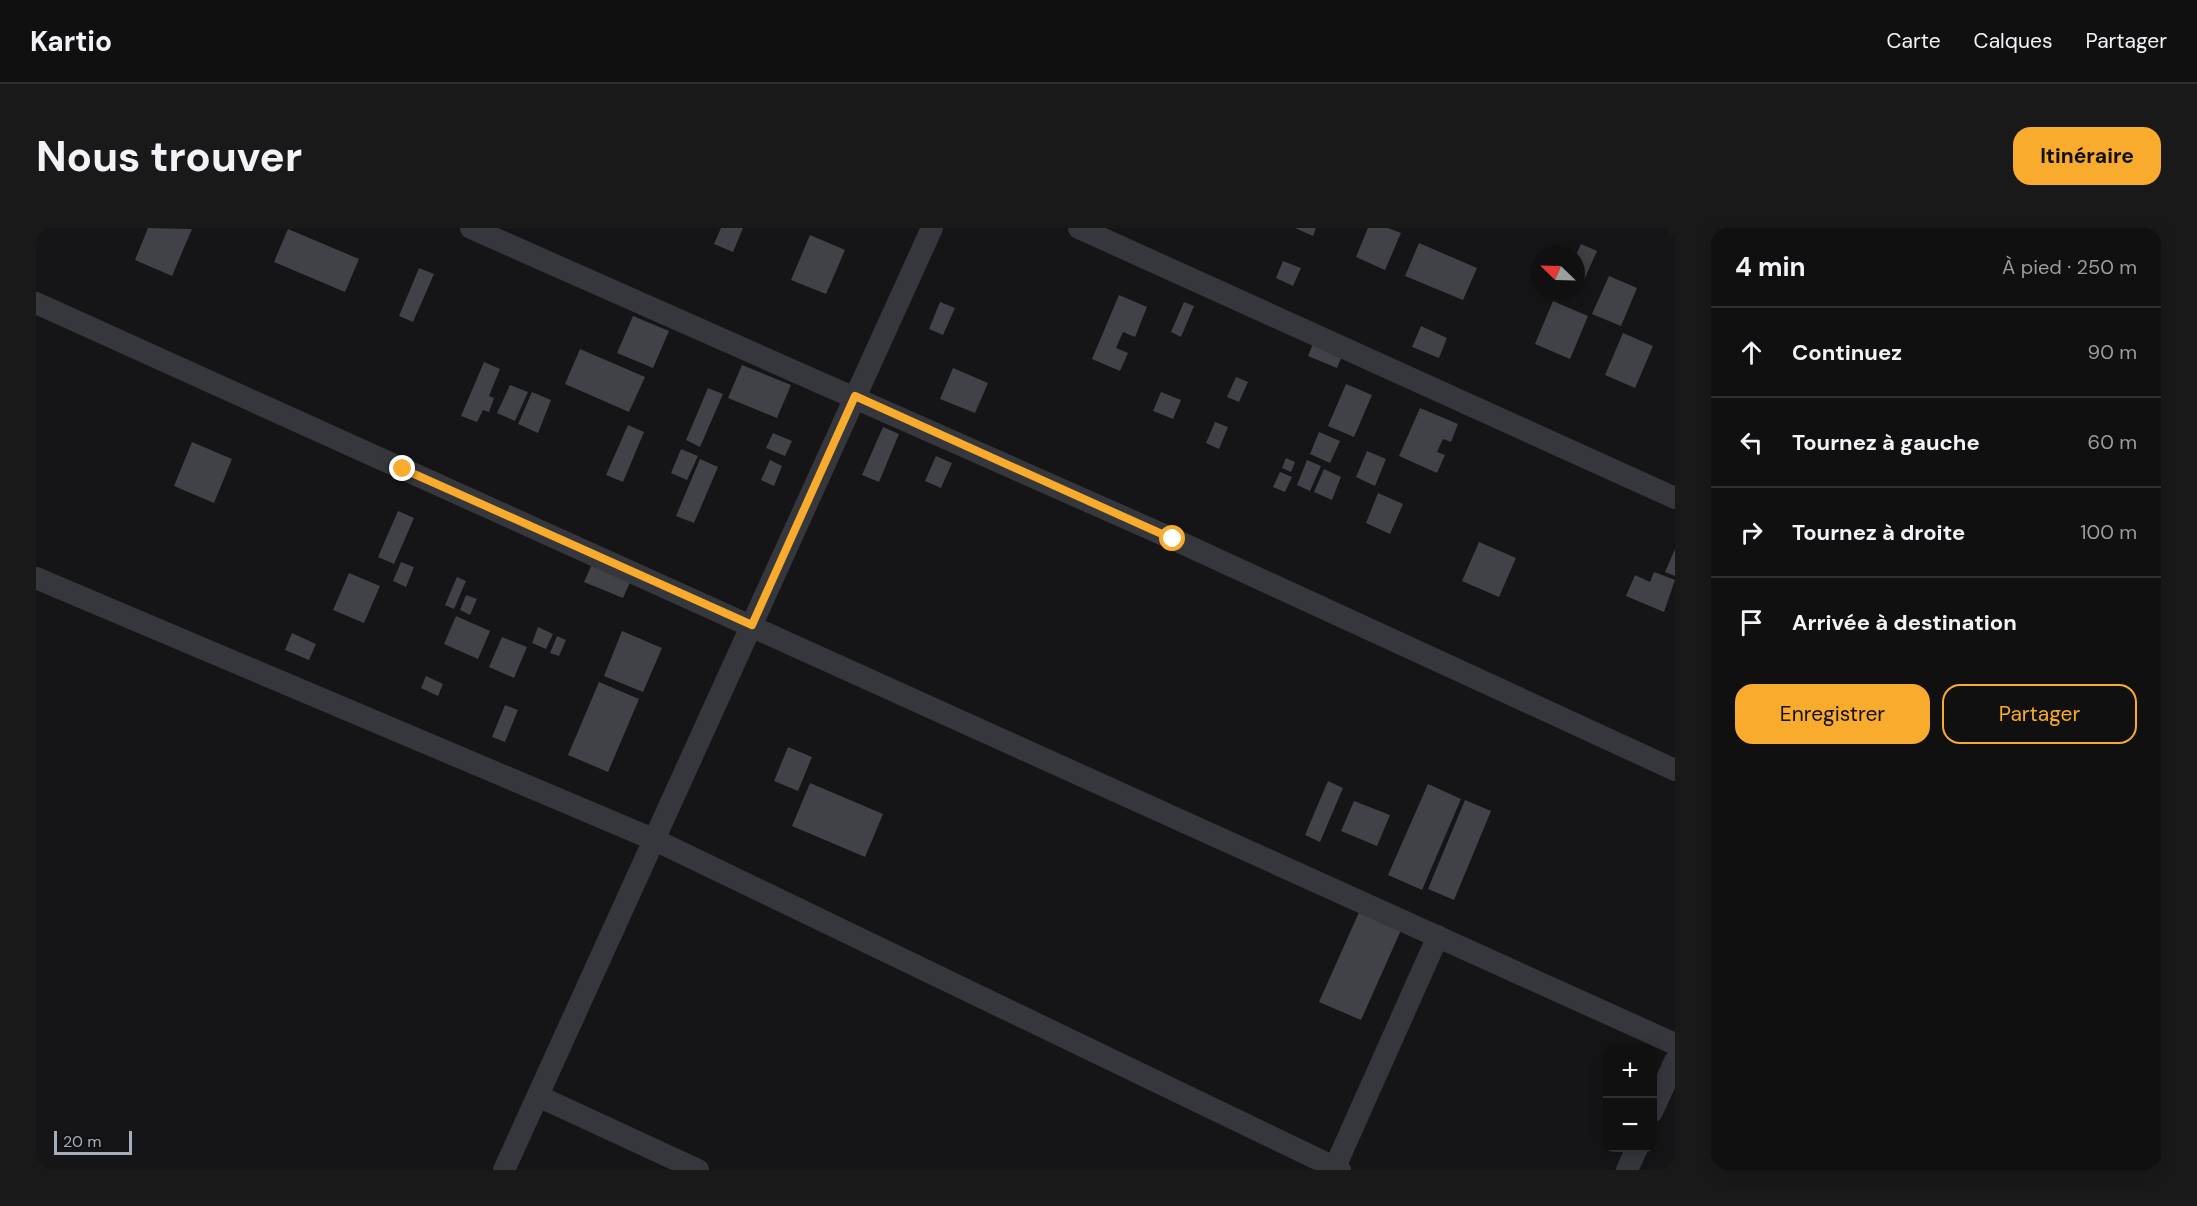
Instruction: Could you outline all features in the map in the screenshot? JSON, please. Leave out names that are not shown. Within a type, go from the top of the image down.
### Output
[{"type":"street","points":[[471,228],[855,396],[1675,770]]},
{"type":"street","points":[[504,1170],[932,228]]},
{"type":"street","points":[[1079,228],[1675,498]]},
{"type":"street","points":[[36,303],[1675,1044]]},
{"type":"street","points":[[36,578],[655,840],[1338,1169],[1438,936]]},
{"type":"street","points":[[1657,1103],[1675,1061]]},
{"type":"street","points":[[538,1096],[698,1170]]},
{"type":"street","points":[[1627,1170],[1635,1152]]},
{"type":"building","points":[[148,228],[192,229],[172,276],[135,260]]},
{"type":"building","points":[[721,228],[743,228],[733,252],[714,244]]},
{"type":"building","points":[[1295,228],[1316,228],[1313,236]]},
{"type":"building","points":[[1368,228],[1388,228],[1401,233],[1385,270],[1356,257]]},
{"type":"building","points":[[288,229],[359,259],[345,292],[274,262]]},
{"type":"building","points":[[810,235],[845,250],[826,294],[791,280]]},
{"type":"building","points":[[1419,243],[1477,268],[1463,300],[1405,276]]},
{"type":"building","points":[[1581,244],[1597,251],[1585,278],[1585,246],[1580,246]]},
{"type":"building","points":[[1283,261],[1301,268],[1293,286],[1276,278]]},
{"type":"building","points":[[419,268],[434,274],[413,322],[399,316]]},
{"type":"building","points":[[1609,276],[1637,288],[1621,326],[1592,314]]},
{"type":"building","points":[[1119,295],[1147,307],[1135,337],[1123,332],[1116,348],[1128,353],[1120,371],[1092,359]]},
{"type":"building","points":[[1553,301],[1588,316],[1570,359],[1535,344]]},
{"type":"building","points":[[940,302],[955,308],[943,335],[929,329]]},
{"type":"building","points":[[1184,302],[1194,306],[1181,337],[1171,332]]},
{"type":"building","points":[[633,316],[669,331],[653,368],[617,353]]},
{"type":"building","points":[[1421,326],[1447,338],[1439,358],[1412,347]]},
{"type":"building","points":[[1623,333],[1653,346],[1635,388],[1605,375]]},
{"type":"building","points":[[1313,344],[1342,356],[1337,368],[1308,356]]},
{"type":"building","points":[[580,349],[645,377],[629,412],[565,384]]},
{"type":"building","points":[[484,362],[500,369],[489,396],[494,398],[489,412],[483,410],[477,422],[461,416]]},
{"type":"building","points":[[742,365],[791,385],[777,418],[728,398]]},
{"type":"building","points":[[953,368],[988,383],[975,413],[940,399]]},
{"type":"building","points":[[1236,377],[1248,382],[1239,402],[1227,397]]},
{"type":"building","points":[[1346,384],[1372,395],[1354,437],[1328,426]]},
{"type":"building","points":[[510,385],[528,392],[515,421],[497,413]]},
{"type":"building","points":[[708,388],[723,394],[700,447],[686,440]]},
{"type":"building","points":[[532,392],[551,400],[538,433],[518,424]]},
{"type":"building","points":[[1161,392],[1181,400],[1173,419],[1153,411]]},
{"type":"building","points":[[1420,408],[1458,424],[1451,442],[1443,439],[1437,452],[1445,455],[1437,473],[1399,456]]},
{"type":"building","points":[[1215,422],[1228,427],[1219,449],[1206,443]]},
{"type":"building","points":[[628,425],[644,432],[623,482],[606,475]]},
{"type":"building","points":[[883,427],[899,434],[879,482],[862,475]]},
{"type":"building","points":[[1319,432],[1340,441],[1330,463],[1310,454]]},
{"type":"building","points":[[773,433],[792,441],[785,456],[766,448]]},
{"type":"building","points":[[192,442],[232,459],[214,503],[174,486]]},
{"type":"building","points":[[681,449],[698,456],[687,480],[671,473]]},
{"type":"building","points":[[1367,451],[1386,459],[1375,486],[1356,477]]},
{"type":"building","points":[[936,456],[952,463],[941,488],[925,481]]},
{"type":"building","points":[[1286,458],[1295,462],[1291,472],[1282,468]]},
{"type":"building","points":[[700,459],[718,467],[694,523],[676,516]]},
{"type":"building","points":[[770,460],[782,466],[774,486],[761,480]]},
{"type":"building","points":[[1307,460],[1321,466],[1310,491],[1297,485]]},
{"type":"building","points":[[1324,469],[1341,477],[1332,500],[1314,492]]},
{"type":"building","points":[[1280,472],[1292,477],[1285,492],[1273,487]]},
{"type":"building","points":[[1378,493],[1403,504],[1390,534],[1366,523]]},
{"type":"building","points":[[398,511],[414,518],[394,564],[378,557]]},
{"type":"building","points":[[1479,542],[1516,558],[1499,597],[1462,581]]},
{"type":"building","points":[[1675,549],[1675,576],[1665,572]]},
{"type":"building","points":[[401,562],[414,567],[406,587],[393,581]]},
{"type":"building","points":[[592,564],[631,580],[623,598],[584,582]]},
{"type":"building","points":[[1654,572],[1675,580],[1664,612],[1626,596],[1635,575],[1650,582]]},
{"type":"building","points":[[349,573],[380,586],[364,623],[333,610]]},
{"type":"building","points":[[457,577],[466,581],[454,609],[445,605]]},
{"type":"building","points":[[466,595],[477,599],[470,615],[460,610]]},
{"type":"building","points":[[456,616],[490,631],[478,659],[444,644]]},
{"type":"building","points":[[538,627],[553,634],[546,649],[532,643]]},
{"type":"building","points":[[622,631],[662,648],[643,692],[604,676]]},
{"type":"building","points":[[292,633],[316,644],[309,660],[285,650]]},
{"type":"building","points":[[557,636],[566,640],[559,656],[550,653]]},
{"type":"building","points":[[502,637],[527,647],[514,678],[489,667]]},
{"type":"building","points":[[426,676],[443,684],[438,696],[421,688]]},
{"type":"building","points":[[599,682],[639,699],[608,772],[568,755]]},
{"type":"building","points":[[505,705],[518,710],[505,742],[492,737]]},
{"type":"building","points":[[788,747],[812,757],[798,791],[774,781]]},
{"type":"building","points":[[1328,781],[1343,788],[1320,842],[1305,835]]},
{"type":"building","points":[[810,783],[883,814],[865,857],[792,826]]},
{"type":"building","points":[[1428,784],[1461,799],[1422,890],[1388,875]]},
{"type":"building","points":[[1465,800],[1491,811],[1454,900],[1428,889]]},
{"type":"building","points":[[1354,801],[1390,815],[1377,846],[1341,831]]},
{"type":"building","points":[[1360,910],[1402,928],[1361,1020],[1319,1002]]},
{"type":"route","points":[[403,469],[752,625],[855,396],[1173,539]]}]
